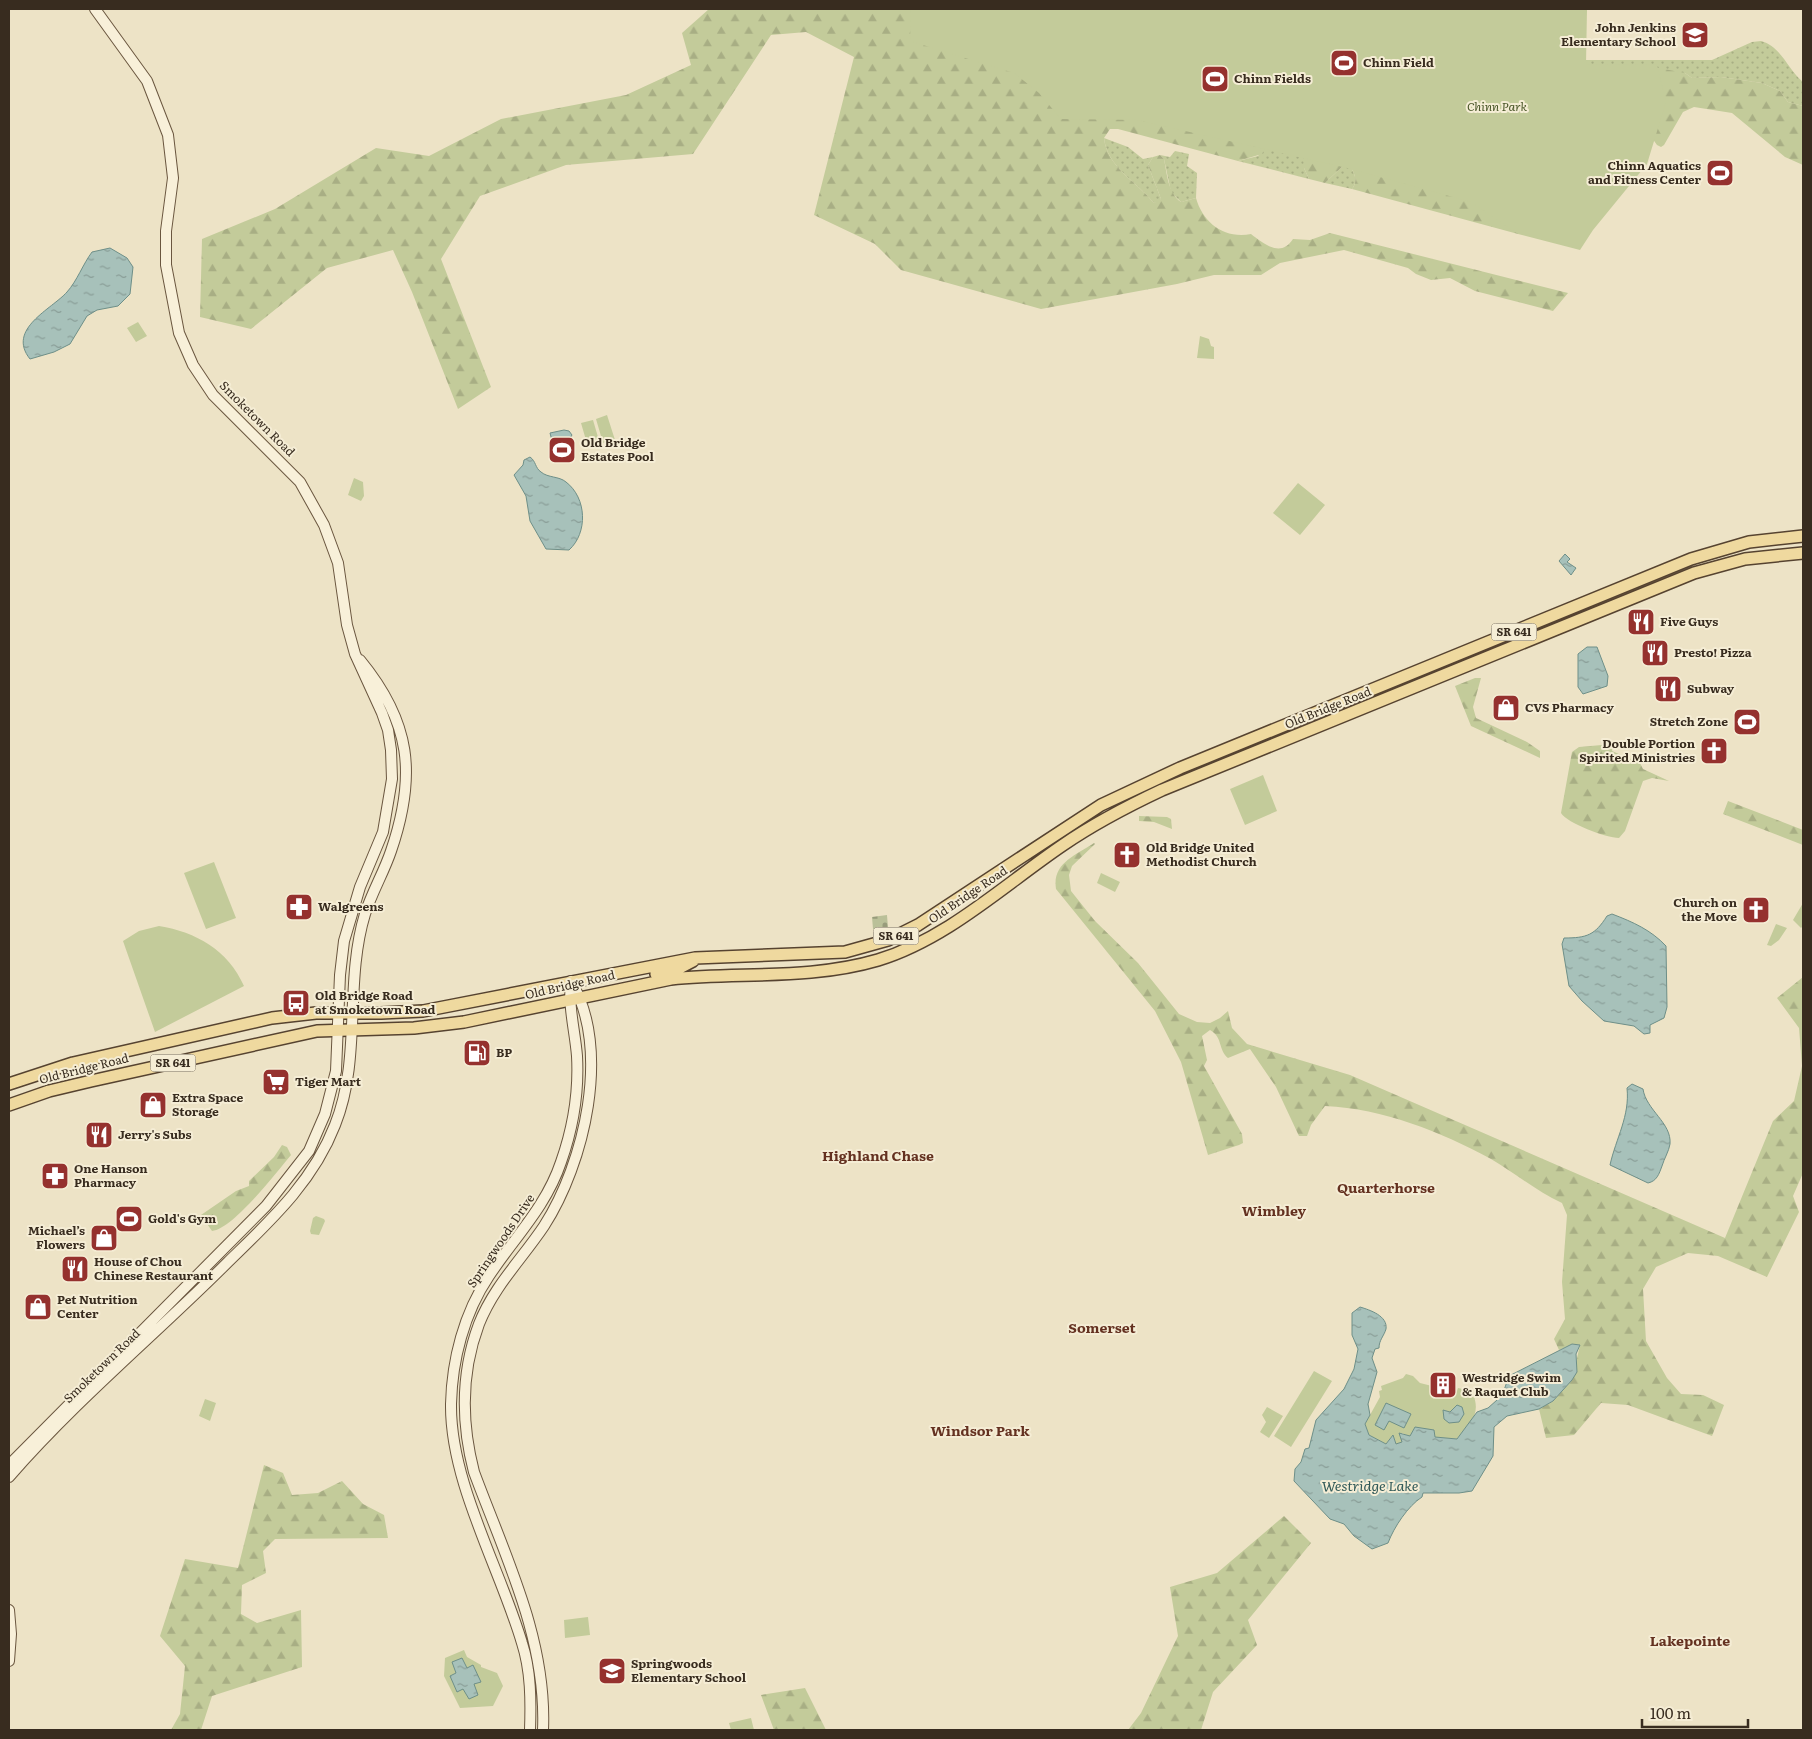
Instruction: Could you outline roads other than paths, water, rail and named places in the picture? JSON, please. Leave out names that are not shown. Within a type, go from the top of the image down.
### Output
[{"type":"main road","name":"Old Bridge Road","points":[[9,1084],[73,1063],[294,1014],[423,1011],[666,962],[701,957],[826,954],[859,949],[888,940],[918,925],[1101,805],[1162,776],[1691,559],[1749,542],[1803,536]]},
{"type":"main road","name":"Old Bridge Road","points":[[579,995],[671,979],[703,976],[805,974],[878,960],[938,933],[1090,827],[1162,790],[1694,573],[1745,559],[1803,553]]},
{"type":"main road","points":[[569,1000],[579,995],[674,970],[701,957]]},
{"type":"main road","name":"Old Bridge Road","points":[[9,1105],[49,1091],[294,1036],[339,1029],[414,1028],[464,1022],[569,1000]]},
{"type":"street","name":"Smoketown Road","points":[[9,1465],[266,1206],[296,1170],[318,1132],[328,1104],[336,1071],[344,941],[360,887],[383,832],[392,779],[388,730],[355,654],[349,631],[338,563],[314,505],[300,482],[285,465],[213,395],[193,365],[179,333],[166,265],[166,231],[172,178],[168,135],[147,82],[95,9]]},
{"type":"street","name":"Smoketown Road","points":[[9,1477],[72,1412],[200,1290],[293,1197],[320,1156],[342,1107],[350,1068],[354,976],[360,934],[370,900],[391,852],[398,829],[406,768],[404,742],[396,716],[382,688],[355,654]]},
{"type":"street","name":"Springwoods Drive","points":[[543,1730],[544,1695],[535,1641],[474,1472],[465,1427],[465,1391],[472,1345],[486,1309],[510,1270],[554,1209],[571,1174],[583,1137],[589,1104],[590,1074],[587,1027],[579,995],[571,982]]},
{"type":"street","name":"Springwoods Drive","points":[[530,1730],[530,1683],[523,1645],[459,1467],[455,1448],[451,1405],[457,1354],[470,1313],[488,1278],[545,1198],[561,1163],[568,1140],[577,1083],[575,1039],[569,1000],[571,982]]},
{"type":"street","points":[[9,1610],[11,1634],[9,1660]]},
{"type":"water","points":[[110,248],[127,258],[133,267],[130,294],[118,306],[97,310],[87,316],[70,344],[54,352],[30,359],[24,348],[24,338],[27,329],[42,313],[67,292],[92,252]]},
{"type":"water","name":"Old Bridge Estates Pool","points":[[564,430],[569,431],[572,435],[567,443],[571,457],[557,460],[550,433]]},
{"type":"water","points":[[530,457],[541,472],[566,482],[578,497],[581,506],[582,525],[580,534],[569,550],[546,549],[530,521],[526,496],[514,475],[523,465],[524,460]]},
{"type":"water","points":[[1565,554],[1570,559],[1567,562],[1576,568],[1571,575],[1559,561]]},
{"type":"water","points":[[1587,647],[1597,647],[1608,676],[1607,686],[1583,694],[1578,687],[1578,654]]},
{"type":"water","points":[[1612,914],[1641,927],[1666,946],[1667,1007],[1664,1018],[1650,1025],[1650,1033],[1644,1034],[1634,1026],[1604,1021],[1569,986],[1562,944],[1564,938],[1590,934],[1607,916]]},
{"type":"water","points":[[1632,1084],[1643,1089],[1649,1104],[1670,1136],[1670,1144],[1659,1174],[1654,1181],[1648,1183],[1610,1165],[1625,1118],[1627,1088]]},
{"type":"water","name":"Westridge Lake","points":[[1360,1307],[1378,1314],[1386,1324],[1379,1348],[1375,1349],[1372,1358],[1377,1372],[1368,1404],[1370,1415],[1365,1424],[1369,1435],[1386,1444],[1393,1435],[1396,1444],[1402,1442],[1399,1433],[1410,1436],[1415,1427],[1434,1430],[1435,1437],[1457,1439],[1477,1412],[1488,1408],[1503,1393],[1509,1376],[1572,1344],[1580,1345],[1576,1354],[1577,1372],[1553,1401],[1539,1409],[1507,1416],[1494,1427],[1493,1456],[1472,1491],[1423,1493],[1422,1497],[1402,1517],[1388,1543],[1372,1549],[1354,1536],[1344,1524],[1330,1519],[1294,1481],[1295,1469],[1301,1462],[1305,1449],[1309,1448],[1316,1420],[1344,1389],[1354,1369],[1358,1349],[1352,1335],[1352,1313]]},
{"type":"water","points":[[1386,1403],[1411,1414],[1404,1428],[1389,1421],[1384,1430],[1375,1425]]},
{"type":"water","points":[[1457,1405],[1462,1407],[1464,1414],[1459,1422],[1449,1423],[1444,1419],[1443,1410],[1450,1412]]},
{"type":"water","points":[[462,1658],[467,1668],[473,1665],[481,1682],[474,1684],[478,1695],[469,1699],[463,1689],[457,1692],[450,1676],[456,1673],[452,1662]]},
{"type":"place","name":"John Jenkins Elementary School","points":[[1695,35]]},
{"type":"place","name":"Chinn Field","points":[[1344,63]]},
{"type":"place","name":"Chinn Fields","points":[[1215,79]]},
{"type":"place","name":"Chinn Aquatics and Fitness Center","points":[[1720,173]]},
{"type":"place","name":"Old Bridge Estates Pool","points":[[562,450]]},
{"type":"place","name":"Five Guys","points":[[1641,622]]},
{"type":"place","name":"Presto! Pizza","points":[[1655,653]]},
{"type":"place","name":"Subway","points":[[1668,689]]},
{"type":"place","name":"CVS Pharmacy","points":[[1506,708]]},
{"type":"place","name":"Stretch Zone","points":[[1747,722]]},
{"type":"place","name":"Double Portion Spirited Ministries","points":[[1714,751]]},
{"type":"place","name":"Old Bridge United Methodist Church","points":[[1127,855]]},
{"type":"place","name":"Walgreens","points":[[299,907]]},
{"type":"place","name":"Church on the Move","points":[[1756,910]]},
{"type":"place","name":"Old Bridge Road at Smoketown Road","points":[[296,1003]]},
{"type":"place","name":"BP","points":[[477,1053]]},
{"type":"place","name":"Tiger Mart","points":[[276,1082]]},
{"type":"place","name":"Extra Space Storage","points":[[153,1105]]},
{"type":"place","name":"Jerry's Subs","points":[[99,1135]]},
{"type":"place","name":"One Hanson Pharmacy","points":[[55,1176]]},
{"type":"place","name":"Gold's Gym","points":[[129,1219]]},
{"type":"place","name":"Michael’s Flowers","points":[[104,1238]]},
{"type":"place","name":"House of Chou Chinese Restaurant","points":[[75,1269]]},
{"type":"place","name":"Pet Nutrition Center","points":[[38,1307]]},
{"type":"place","name":"Westridge Swim & Raquet Club","points":[[1443,1385]]},
{"type":"place","name":"Springwoods Elementary School","points":[[612,1671]]},
{"type":"district","name":"Highland Chase","points":[[878,1156]]},
{"type":"district","name":"Quarterhorse","points":[[1386,1188]]},
{"type":"district","name":"Wimbley","points":[[1274,1211]]},
{"type":"district","name":"Somerset","points":[[1102,1328]]},
{"type":"district","name":"Windsor Park","points":[[980,1431]]},
{"type":"district","name":"Lakepointe","points":[[1690,1641]]},
{"type":"park label","name":"Chinn Park","points":[[1497,107]]}]
